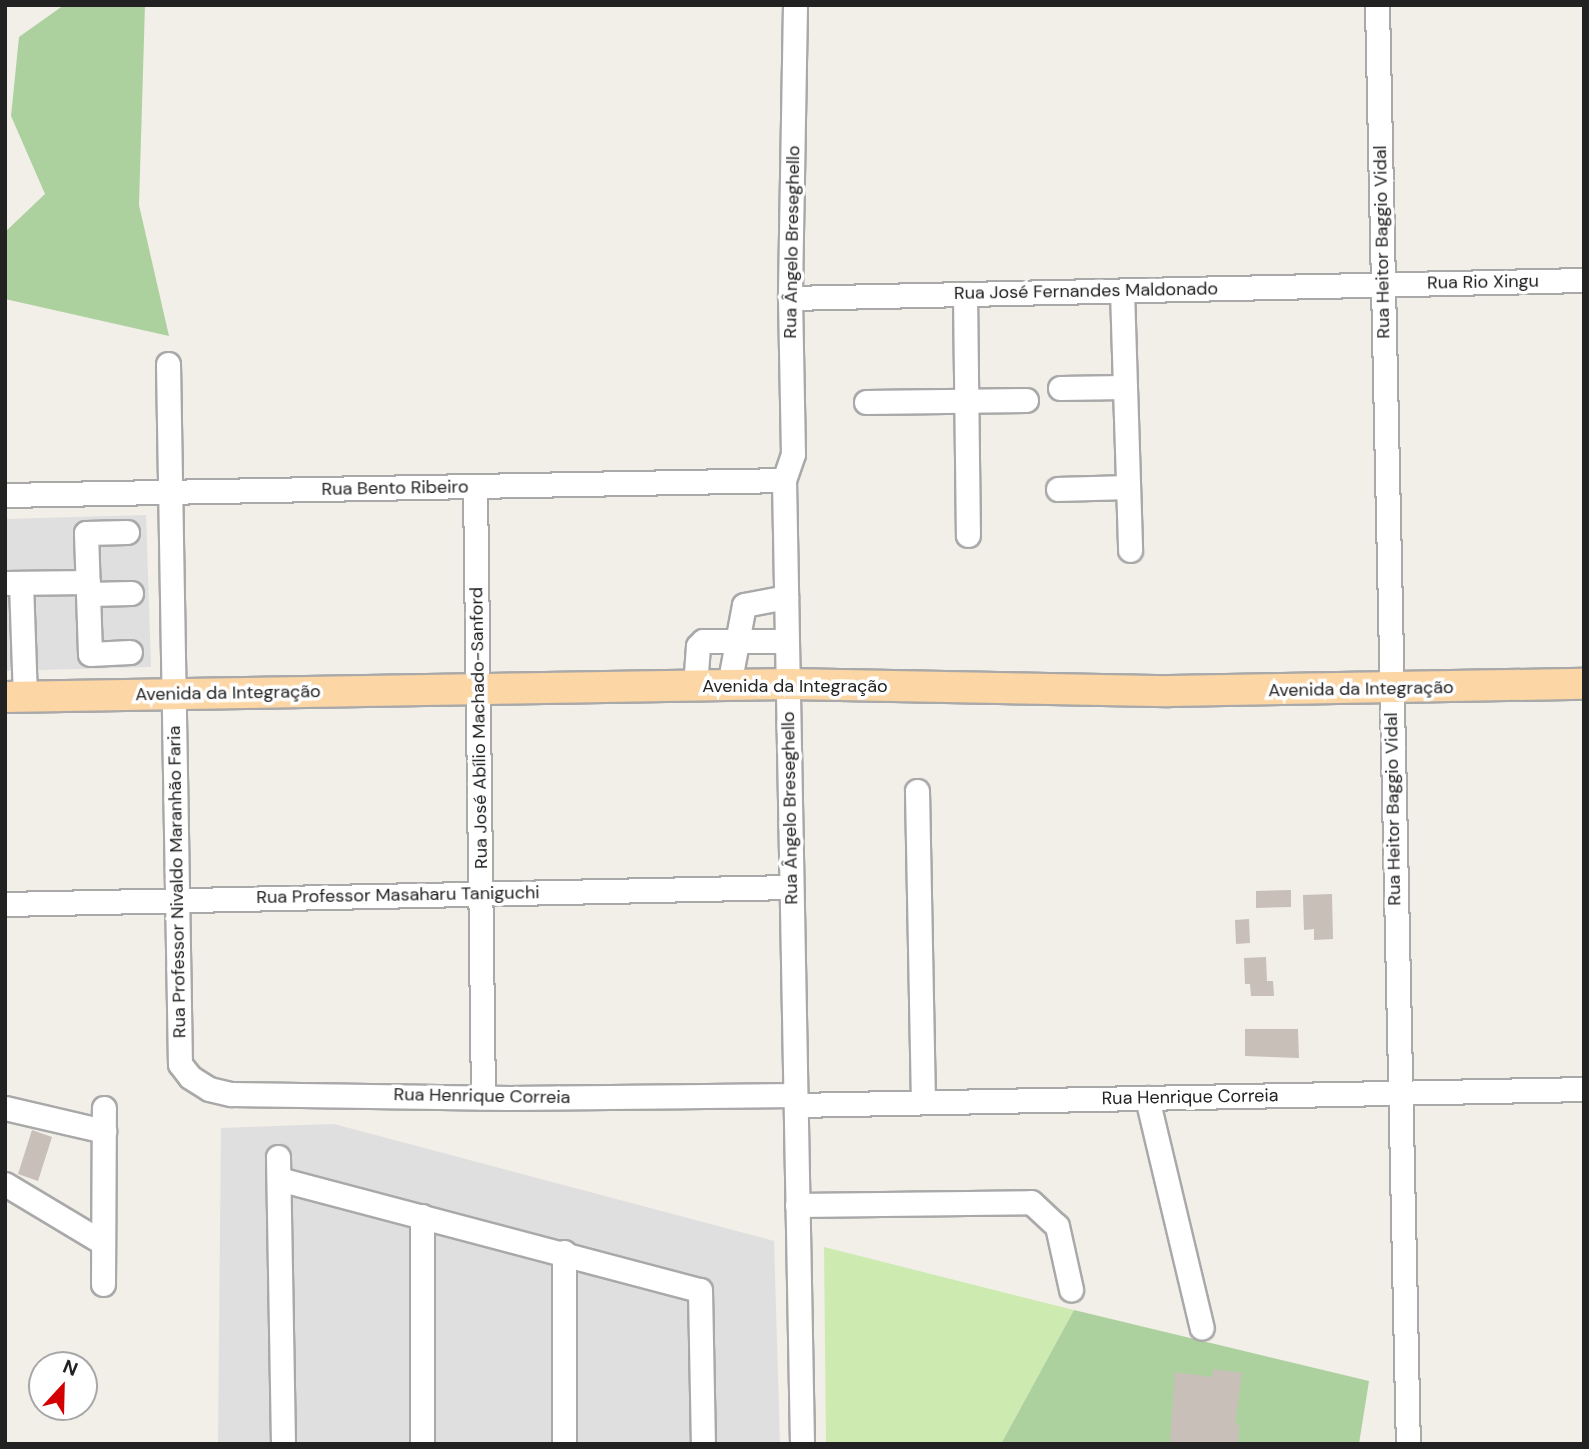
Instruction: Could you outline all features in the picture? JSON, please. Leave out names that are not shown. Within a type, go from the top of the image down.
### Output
[{"type":"main road","name":"Avenida da Integração","points":[[15,697],[788,684],[1168,691],[1584,684]]},
{"type":"street","name":"Rua Ângelo Breseghello","points":[[795,5],[790,298],[793,454],[784,480],[802,1444]]},
{"type":"street","name":"Rua Heitor Baggio Vidal","points":[[1377,5],[1408,1444]]},
{"type":"street","name":"Rua Rio Xingu","points":[[1383,285],[1584,280]]},
{"type":"street","name":"Rua José Fernandes Maldonado","points":[[790,298],[1383,285]]},
{"type":"street","points":[[1122,290],[1130,550]]},
{"type":"street","points":[[965,294],[968,535]]},
{"type":"street","name":"Rua Professor Nivaldo Maranhão Faria","points":[[168,365],[180,1064]]},
{"type":"street","points":[[1060,388],[1125,387]]},
{"type":"street","points":[[866,402],[1026,400]]},
{"type":"street","name":"Rua Bento Ribeiro","points":[[5,495],[784,480]]},
{"type":"street","name":"Rua José Abílio Machado-Sanford","points":[[475,486],[483,1095]]},
{"type":"street","points":[[1058,489],[1128,487]]},
{"type":"street","points":[[127,532],[86,533],[83,590],[90,654],[130,652]]},
{"type":"street","points":[[15,697],[13,589],[131,593]]},
{"type":"street","points":[[729,685],[744,605],[754,600],[786,597]]},
{"type":"street","points":[[695,686],[701,643],[737,640],[787,641]]},
{"type":"street","points":[[917,791],[923,1102]]},
{"type":"street","name":"Rua Professor Masaharu Taniguchi","points":[[5,904],[791,887]]},
{"type":"street","name":"Rua Henrique Correia","points":[[180,1064],[201,1084],[231,1094],[923,1102],[1584,1089]]},
{"type":"street","points":[[1147,1098],[1202,1328]]},
{"type":"street","points":[[5,1108],[104,1119],[103,1284]]},
{"type":"street","points":[[283,1444],[279,1168],[422,1216],[700,1290],[703,1444]]},
{"type":"street","points":[[5,1184],[103,1243]]},
{"type":"street","points":[[797,1205],[1031,1202],[1057,1226],[1071,1289]]},
{"type":"street","points":[[422,1216],[422,1444]]},
{"type":"street","points":[[564,1252],[564,1444]]},
{"type":"shaded area","points":[[146,515],[151,667],[5,671],[5,519]]},
{"type":"shaded area","points":[[334,1124],[774,1241],[780,1444],[218,1444],[221,1128]]},
{"type":"green space","points":[[64,5],[145,5],[139,205],[169,336],[5,299],[5,232],[45,194],[11,116],[19,37]]},
{"type":"green space","points":[[824,1247],[1074,1310],[1001,1444],[826,1444]]},
{"type":"green space","points":[[1074,1310],[1369,1381],[1359,1444],[1001,1444]]},
{"type":"building","points":[[1291,890],[1291,907],[1256,908],[1256,891]]},
{"type":"building","points":[[1332,894],[1333,939],[1314,940],[1314,929],[1304,930],[1303,895]]},
{"type":"building","points":[[1249,919],[1250,943],[1236,944],[1235,920]]},
{"type":"building","points":[[1266,957],[1267,981],[1273,981],[1274,996],[1251,996],[1250,984],[1245,984],[1244,958]]},
{"type":"building","points":[[1245,1029],[1298,1029],[1299,1058],[1245,1056]]},
{"type":"building","points":[[32,1130],[52,1137],[38,1181],[18,1174]]},
{"type":"building","points":[[1213,1369],[1242,1373],[1235,1423],[1239,1424],[1238,1444],[1170,1443],[1175,1372],[1212,1377]]}]
